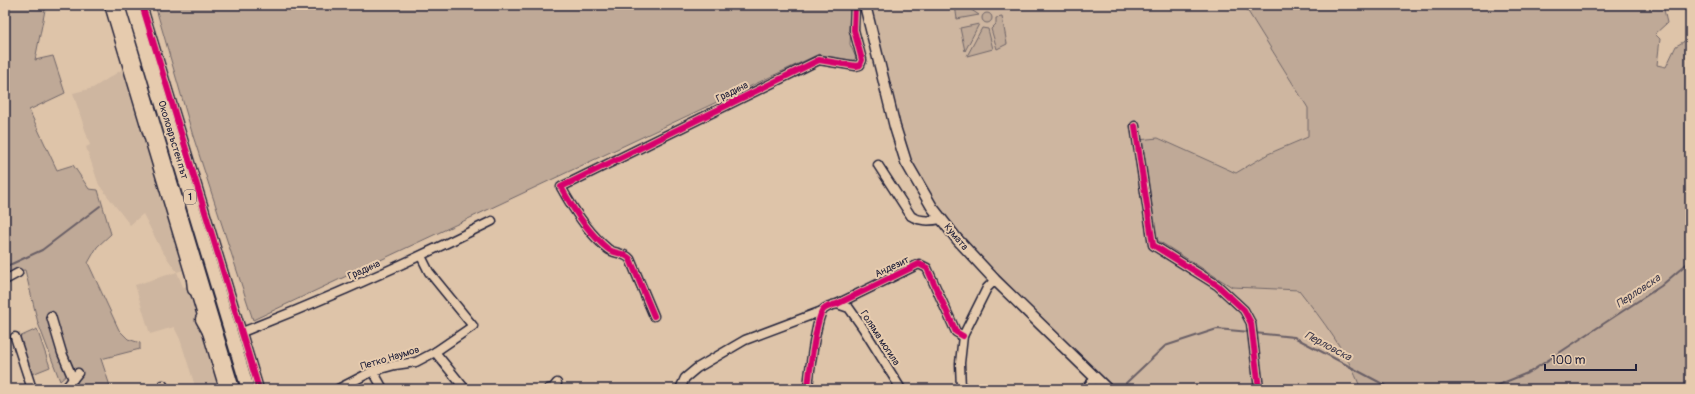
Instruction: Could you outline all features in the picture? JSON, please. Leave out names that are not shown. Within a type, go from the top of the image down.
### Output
[{"type":"highway","name":"Околовръстен път","points":[[118,5],[233,389]]},
{"type":"highway","name":"Околовръстен път","points":[[132,5],[248,389]]},
{"type":"highway","points":[[188,237],[194,289]]},
{"type":"highway","points":[[202,319],[226,364]]},
{"type":"main road","name":"Кумата","points":[[865,5],[895,127],[906,162],[932,207],[957,239],[995,280],[1107,389]]},
{"type":"street","points":[[109,5],[224,389]]},
{"type":"street","points":[[142,5],[259,389]]},
{"type":"street","name":"Градина","points":[[654,316],[630,259],[626,255],[608,249],[582,220],[570,204],[561,187],[819,60],[856,66],[860,65],[862,60],[854,30],[855,5]]},
{"type":"street","points":[[1135,126],[1153,245],[1217,285],[1244,310],[1251,323],[1259,389]]},
{"type":"street","points":[[878,165],[911,216],[929,221],[941,218]]},
{"type":"street","name":"Градина","points":[[242,332],[299,310],[421,256],[492,222]]},
{"type":"street","name":"Петко Наумов","points":[[338,389],[373,371],[395,365],[416,362],[435,352],[473,326],[429,272],[421,256]]},
{"type":"street","name":"Андезит","points":[[837,304],[919,264],[927,268],[956,332],[963,336]]},
{"type":"street","points":[[5,280],[18,273]]},
{"type":"street","points":[[961,389],[960,363],[963,336],[987,288],[995,280]]},
{"type":"street","points":[[680,389],[685,378],[697,368],[746,340],[837,304]]},
{"type":"street","name":"Голяма могила","points":[[837,304],[848,308],[863,328],[901,389]]},
{"type":"street","points":[[808,389],[818,325],[822,311]]},
{"type":"street","points":[[51,316],[62,353],[76,376],[65,389]]},
{"type":"street","points":[[16,337],[32,389]]},
{"type":"street","points":[[435,352],[465,389]]},
{"type":"street","points":[[373,371],[383,389]]},
{"type":"street","points":[[1086,389],[1096,378]]},
{"type":"street","points":[[548,389],[553,388],[557,383]]},
{"type":"shaded area","points":[[5,5],[46,5],[35,60],[53,56],[65,93],[29,110],[57,170],[73,165],[89,189],[98,190],[111,234],[97,247],[88,263],[119,330],[128,339],[140,343],[140,349],[101,359],[111,389],[72,389],[78,382],[73,370],[60,381],[38,323],[25,270],[15,271],[5,277]]},
{"type":"shaded area","points":[[125,5],[127,5],[244,389],[241,389]]},
{"type":"shaded area","points":[[155,5],[852,5],[850,44],[856,58],[850,63],[819,54],[253,320],[193,136]]},
{"type":"shaded area","points":[[865,5],[1244,5],[1308,108],[1308,137],[1268,154],[1236,173],[1158,138],[1232,287],[1299,290],[1332,333],[1357,378],[1361,389],[1107,389],[957,239],[906,162]]},
{"type":"shaded area","points":[[955,5],[964,5],[979,15],[957,19]]},
{"type":"shaded area","points":[[1244,5],[1663,5],[1667,23],[1655,34],[1660,39],[1657,65],[1666,67],[1676,46],[1690,38],[1690,389],[1361,389],[1342,350],[1299,290],[1232,287],[1157,240],[1138,140],[1158,138],[1236,173],[1268,154],[1308,137],[1308,108]]},
{"type":"shaded area","points":[[985,13],[989,13],[991,14],[991,22],[985,23],[982,20],[982,16]]},
{"type":"shaded area","points":[[1002,17],[1007,44],[997,49],[991,29],[996,24],[996,18]]},
{"type":"shaded area","points":[[979,24],[965,51],[960,28]]},
{"type":"shaded area","points":[[982,28],[988,29],[993,49],[967,56]]},
{"type":"shaded area","points":[[123,69],[183,270],[177,272],[162,251],[143,214],[130,225],[99,185],[86,147],[90,145],[73,93],[93,88]]},
{"type":"shaded area","points":[[177,272],[183,287],[189,286],[220,389],[196,389],[180,339],[174,327],[150,334],[135,285]]},
{"type":"shaded area","points":[[37,329],[50,367],[30,375],[17,338]]},
{"type":"waterway","points":[[5,267],[42,250],[100,206]]},
{"type":"waterway","name":"Перловска","points":[[1488,389],[1530,372],[1661,286],[1690,261]]},
{"type":"waterway","name":"Перловска","points":[[1126,383],[1165,346],[1217,329],[1250,332]]},
{"type":"waterway","name":"Перловска","points":[[1254,333],[1294,337],[1392,389]]},
{"type":"cycle path","points":[[142,5],[259,389]]},
{"type":"cycle path","points":[[654,316],[630,259],[625,255],[610,251],[594,236],[576,212],[561,187],[819,60],[856,66],[860,65],[862,60],[854,30],[855,5]]},
{"type":"cycle path","points":[[1135,126],[1153,245],[1217,285],[1244,310],[1251,323],[1259,389]]},
{"type":"cycle path","points":[[808,389],[815,335],[820,315],[823,310],[919,264],[927,268],[956,332],[963,336]]}]
